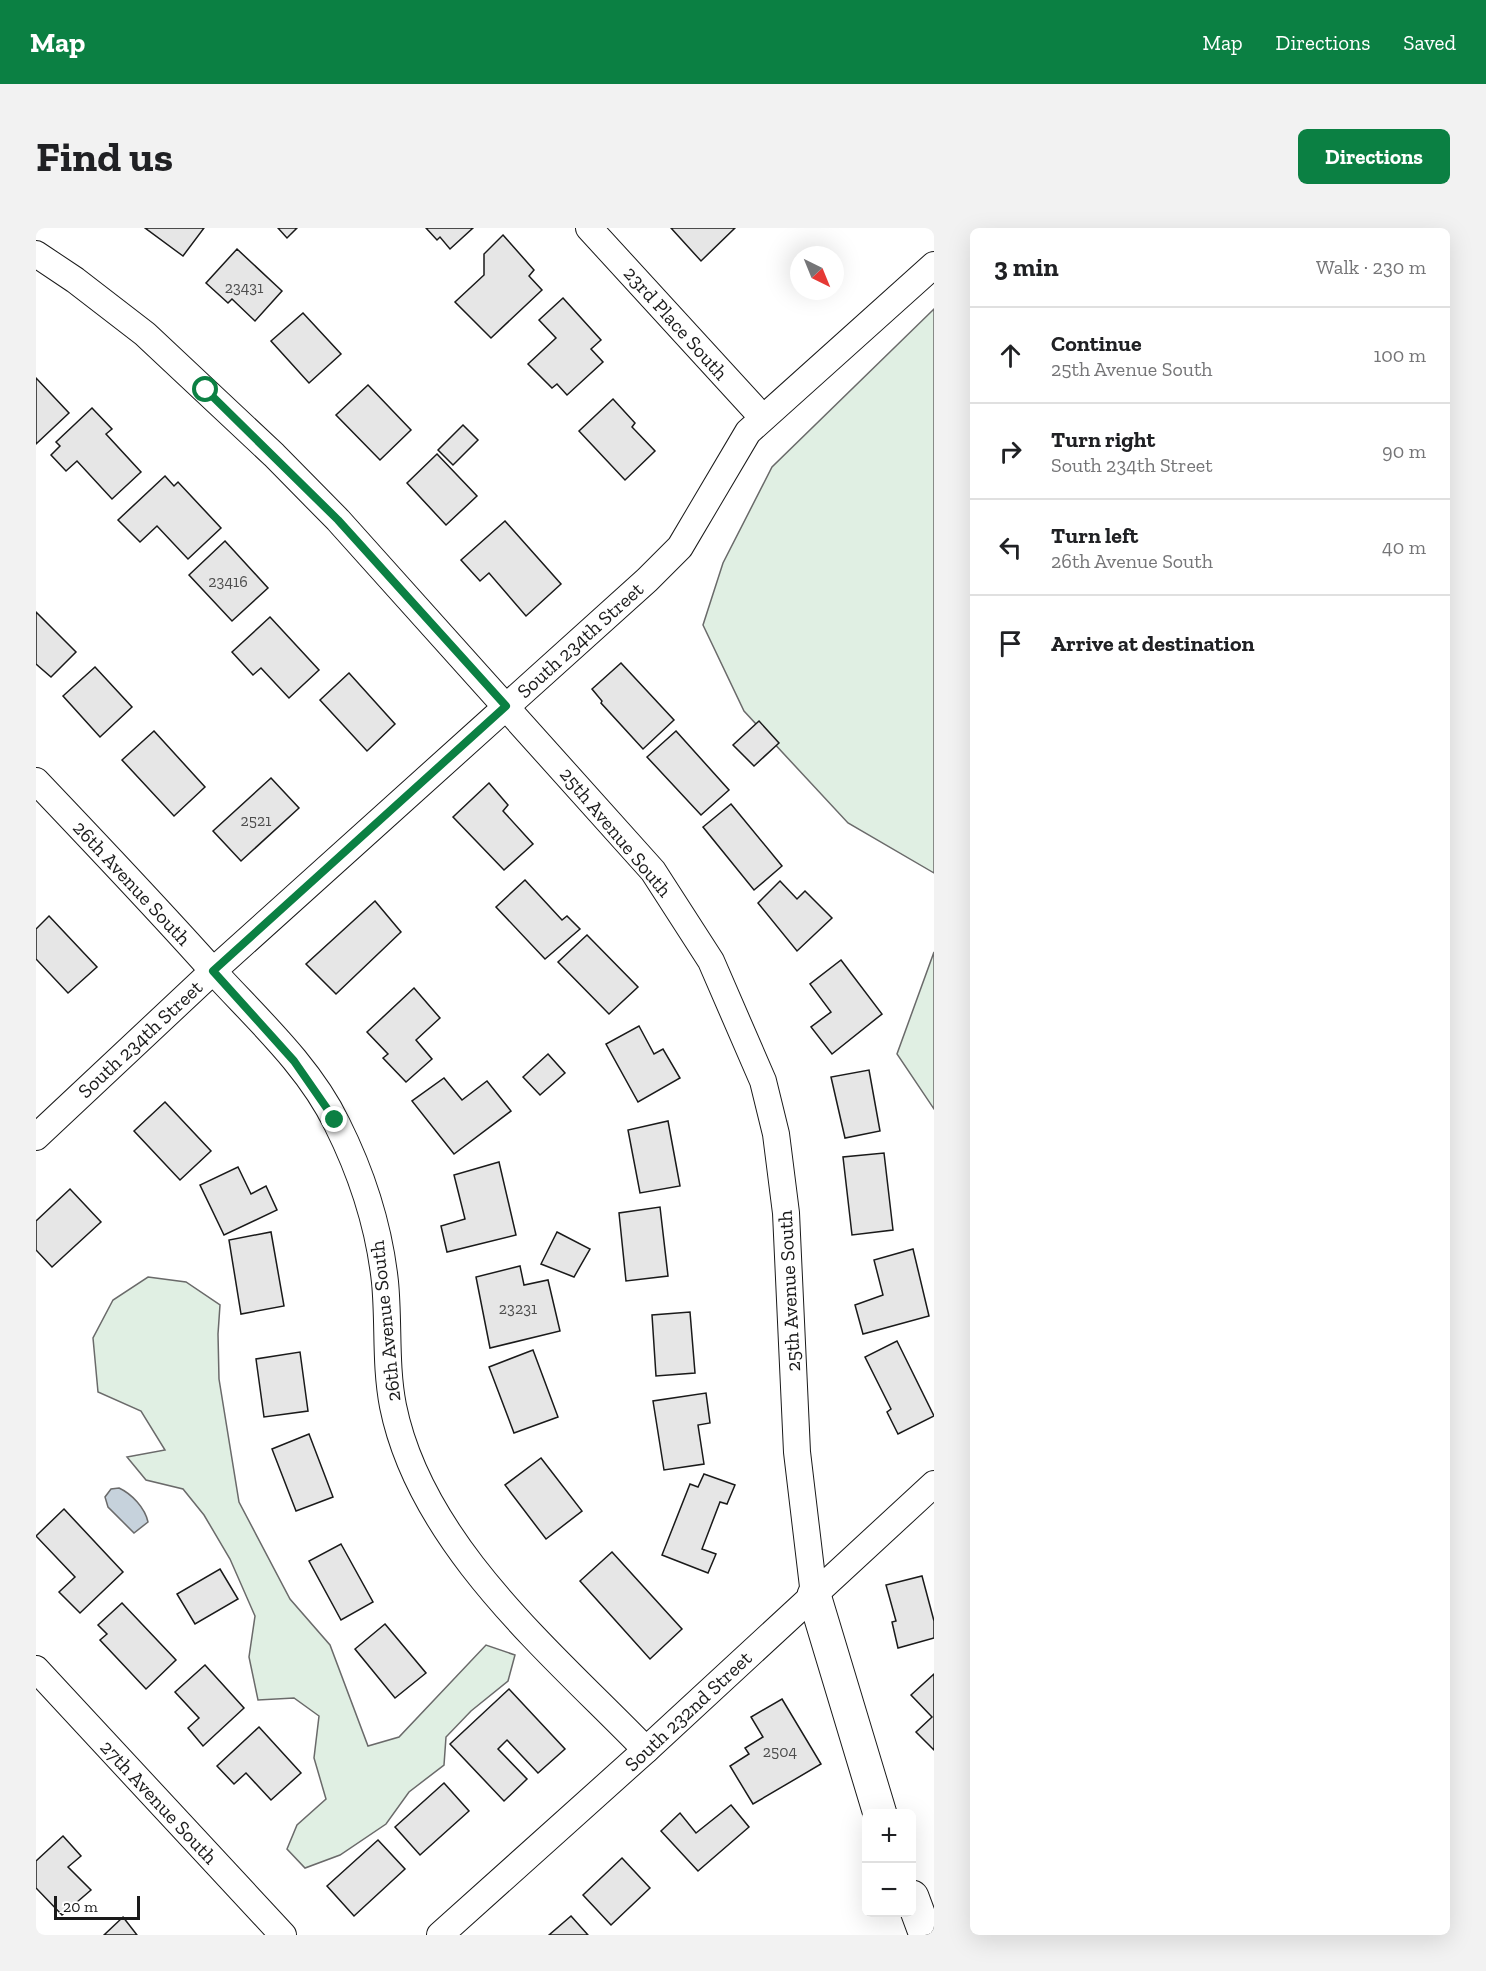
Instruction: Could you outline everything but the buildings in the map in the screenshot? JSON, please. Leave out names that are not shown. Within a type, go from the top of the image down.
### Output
[{"type":"street","name":"23rd Place South","points":[[589,228],[763,418]]},
{"type":"street","name":"25th Avenue South","points":[[36,254],[75,280],[145,334],[274,455],[338,520],[653,871],[711,960],[763,1081],[776,1134],[786,1213],[797,1452],[814,1595],[878,1809]]},
{"type":"street","name":"South 234th Street","points":[[36,1137],[213,971],[680,548],[748,432],[934,265]]},
{"type":"street","name":"26th Avenue South","points":[[36,781],[213,971],[294,1061],[319,1093],[335,1120],[364,1185],[378,1238],[385,1283],[388,1365],[393,1405],[404,1445],[425,1496],[463,1553],[519,1619],[646,1750]]},
{"type":"street","name":"South 232nd Street","points":[[440,1935],[646,1750],[934,1484]]},
{"type":"street","name":"27th Avenue South","points":[[36,1669],[283,1935]]},
{"type":"street","points":[[916,1909],[926,1935]]},
{"type":"green space","points":[[934,309],[934,873],[848,823],[744,711],[703,625],[723,563],[772,467]]},
{"type":"green space","points":[[934,952],[934,1109],[897,1054]]},
{"type":"green space","points":[[148,1277],[186,1282],[220,1305],[219,1379],[239,1502],[290,1599],[330,1645],[368,1746],[399,1737],[486,1645],[515,1655],[508,1681],[471,1711],[446,1737],[444,1765],[409,1792],[386,1824],[340,1855],[305,1868],[287,1849],[297,1825],[326,1799],[314,1758],[319,1716],[294,1698],[258,1700],[249,1657],[255,1616],[230,1559],[204,1515],[183,1489],[146,1480],[127,1457],[165,1450],[141,1411],[98,1392],[93,1338],[113,1300]]},
{"type":"shaded area","points":[[119,1488],[137,1502],[148,1522],[134,1533],[108,1507],[105,1497],[111,1489]]},
{"type":"route","points":[[206,390],[338,520],[506,706],[213,971],[294,1061],[319,1093],[335,1120]]}]
